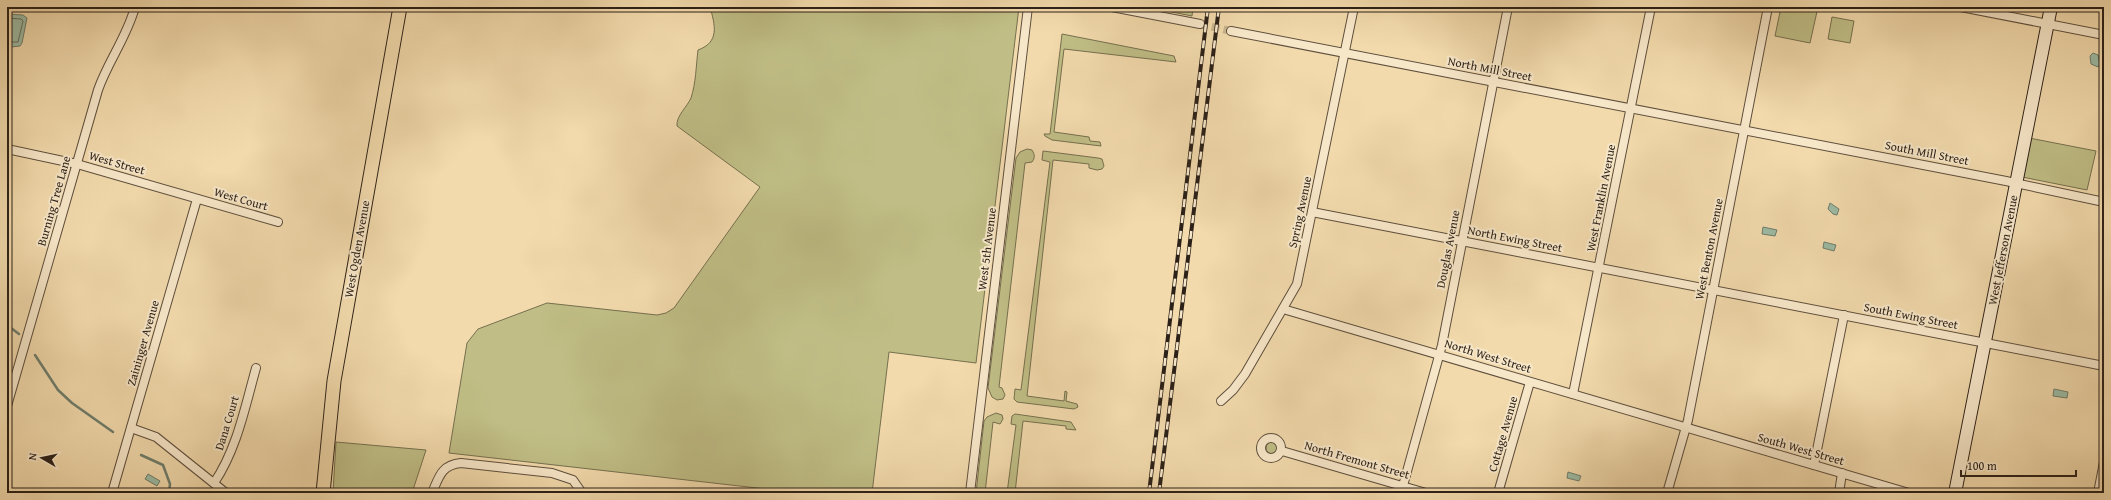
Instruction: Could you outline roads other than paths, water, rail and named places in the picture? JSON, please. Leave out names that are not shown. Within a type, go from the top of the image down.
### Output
[{"type":"main road","name":"West Ogden Avenue","points":[[324,493],[334,381],[400,7]]},
{"type":"street","name":"Burning Tree Lane","points":[[7,406],[98,90],[104,74],[123,40],[135,7]]},
{"type":"street","name":"West 5th Avenue","points":[[970,493],[1028,7]]},
{"type":"street","points":[[1112,7],[1200,24]]},
{"type":"street","name":"Spring Avenue","points":[[1221,402],[1246,374],[1297,284],[1354,7]]},
{"type":"street","name":"Douglas Avenue","points":[[1402,490],[1440,354],[1508,7]]},
{"type":"street","name":"West Franklin Avenue","points":[[1573,394],[1651,7]]},
{"type":"street","name":"West Benton Avenue","points":[[1667,493],[1686,428],[1768,7]]},
{"type":"street","points":[[1961,7],[2104,35]]},
{"type":"street","name":"West Jefferson Avenue","points":[[1955,493],[2051,7]]},
{"type":"street","name":"North Mill Street","points":[[1231,31],[1744,130]]},
{"type":"street","name":"South Mill Street","points":[[1744,130],[2016,183],[2104,202]]},
{"type":"street","name":"West Street","points":[[7,149],[77,164],[197,199]]},
{"type":"street","name":"West Court","points":[[197,199],[278,222]]},
{"type":"street","name":"Zaininger Avenue","points":[[112,493],[197,199]]},
{"type":"street","name":"North Ewing Street","points":[[1312,212],[1713,290]]},
{"type":"street","name":"South Ewing Street","points":[[1713,290],[2104,366]]},
{"type":"street","name":"North West Street","points":[[1283,310],[1440,354],[1686,428]]},
{"type":"street","points":[[1814,465],[1844,315]]},
{"type":"street","name":"Dana Court","points":[[214,483],[232,450],[256,368]]},
{"type":"street","name":"Cottage Avenue","points":[[1498,493],[1530,382]]},
{"type":"street","points":[[131,428],[156,437],[226,493]]},
{"type":"street","name":"South West Street","points":[[1686,428],[1909,493]]},
{"type":"street","name":"North Fremont Street","points":[[1282,451],[1402,490],[1426,493]]},
{"type":"street","points":[[2098,493],[2104,462]]},
{"type":"street","points":[[432,493],[444,468],[460,463],[552,473],[572,480],[582,493]]},
{"type":"street","points":[[1839,493],[1842,473]]},
{"type":"water","points":[[7,14],[23,15],[27,18],[22,43],[20,46],[11,47],[7,45]]},
{"type":"water","points":[[2093,53],[2098,55],[2100,64],[2098,67],[2091,64],[2090,56]]},
{"type":"water","points":[[1830,203],[1839,209],[1837,215],[1833,214],[1828,209]]},
{"type":"water","points":[[1763,227],[1777,230],[1775,236],[1762,234]]},
{"type":"water","points":[[1824,242],[1836,245],[1834,251],[1823,248]]},
{"type":"water","points":[[2054,389],[2068,392],[2067,398],[2053,396]]},
{"type":"water","points":[[1568,472],[1581,476],[1579,481],[1567,478]]},
{"type":"water","points":[[148,474],[160,481],[157,486],[145,479]]},
{"type":"waterway","points":[[7,325],[19,334]]},
{"type":"waterway","points":[[35,355],[58,390],[72,403],[113,432]]},
{"type":"waterway","points":[[141,455],[163,465],[170,484],[169,493]]},
{"type":"tunnel","points":[[1200,24],[1231,31]]},
{"type":"railway","points":[[1149,493],[1208,7]]},
{"type":"railway","points":[[1159,493],[1219,7]]}]
